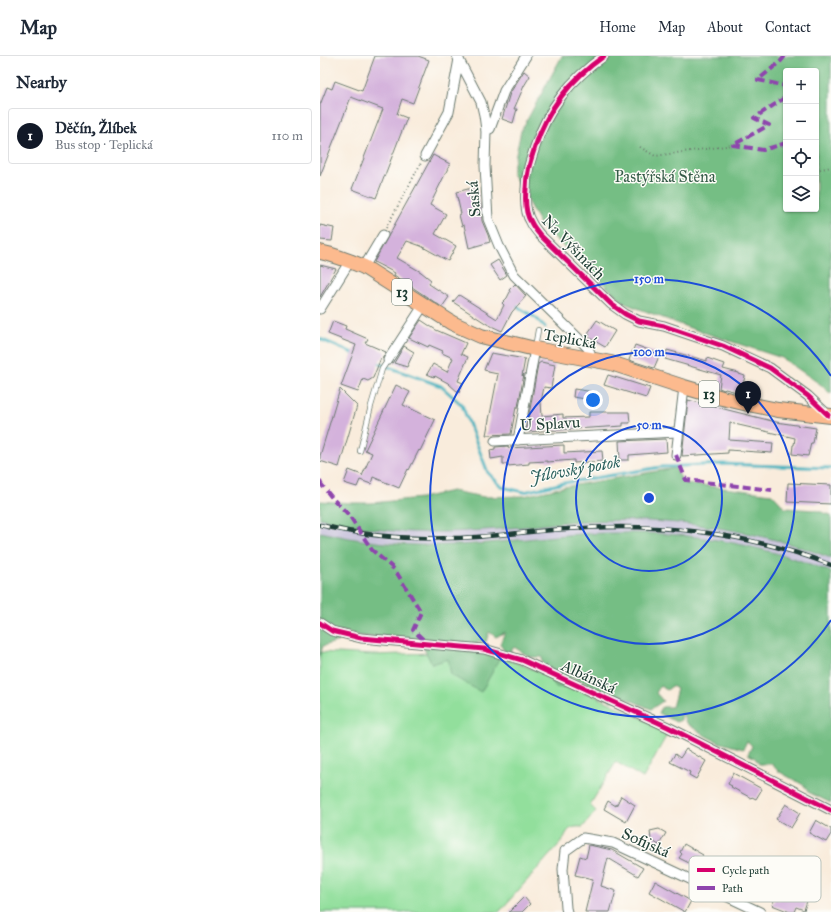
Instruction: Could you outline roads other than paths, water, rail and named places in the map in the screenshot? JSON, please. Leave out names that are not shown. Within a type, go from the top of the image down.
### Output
[{"type":"main road","name":"Teplická","points":[[320,252],[330,254],[364,267],[423,306],[452,323],[467,331],[488,338],[535,349],[611,363],[684,387],[748,404],[778,410],[829,415]]},
{"type":"street","points":[[486,130],[490,129],[504,92],[526,56]]},
{"type":"street","name":"Na Výšinách","points":[[604,56],[577,78],[568,88],[549,114],[541,129],[526,177],[526,209],[530,222],[540,235],[611,304],[625,314],[639,321],[664,326],[723,346],[770,368],[808,396],[829,415]]},
{"type":"street","points":[[425,156],[449,112],[460,57]]},
{"type":"street","name":"Saská","points":[[460,57],[481,102],[486,130],[488,219],[499,246],[514,275],[588,348],[593,360]]},
{"type":"street","points":[[364,267],[383,235]]},
{"type":"street","points":[[320,310],[350,261]]},
{"type":"street","points":[[388,360],[423,306]]},
{"type":"street","points":[[518,440],[535,349]]},
{"type":"street","points":[[676,455],[684,387]]},
{"type":"street","name":"U Splavu","points":[[495,441],[678,432]]},
{"type":"street","name":"Albánská","points":[[320,623],[332,631],[361,638],[484,649],[522,660],[668,727],[831,810]]},
{"type":"street","name":"Sofijská","points":[[567,912],[563,869],[565,851],[583,838],[613,842],[689,878]]},
{"type":"street","name":"Sofijská","points":[[739,902],[760,912]]},
{"type":"lane","points":[[535,349],[538,330]]},
{"type":"lane","points":[[360,450],[382,369],[388,360]]},
{"type":"waterway","points":[[518,307],[536,318],[545,327]]},
{"type":"waterway","name":"Jílovský potok","points":[[320,339],[355,354]]},
{"type":"waterway","name":"Jílovský potok","points":[[375,362],[441,386],[462,405],[488,473],[502,487],[524,492],[564,483],[661,467],[723,464],[831,468]]},
{"type":"railway","points":[[320,525],[353,532],[404,538],[469,537],[601,527],[668,529],[701,532],[767,544],[831,565]]},
{"type":"place","name":"Děčín, Žlíbek","points":[[748,414]]},
{"type":"park label","name":"Pastýřská Stěna","points":[[665,176]]}]
